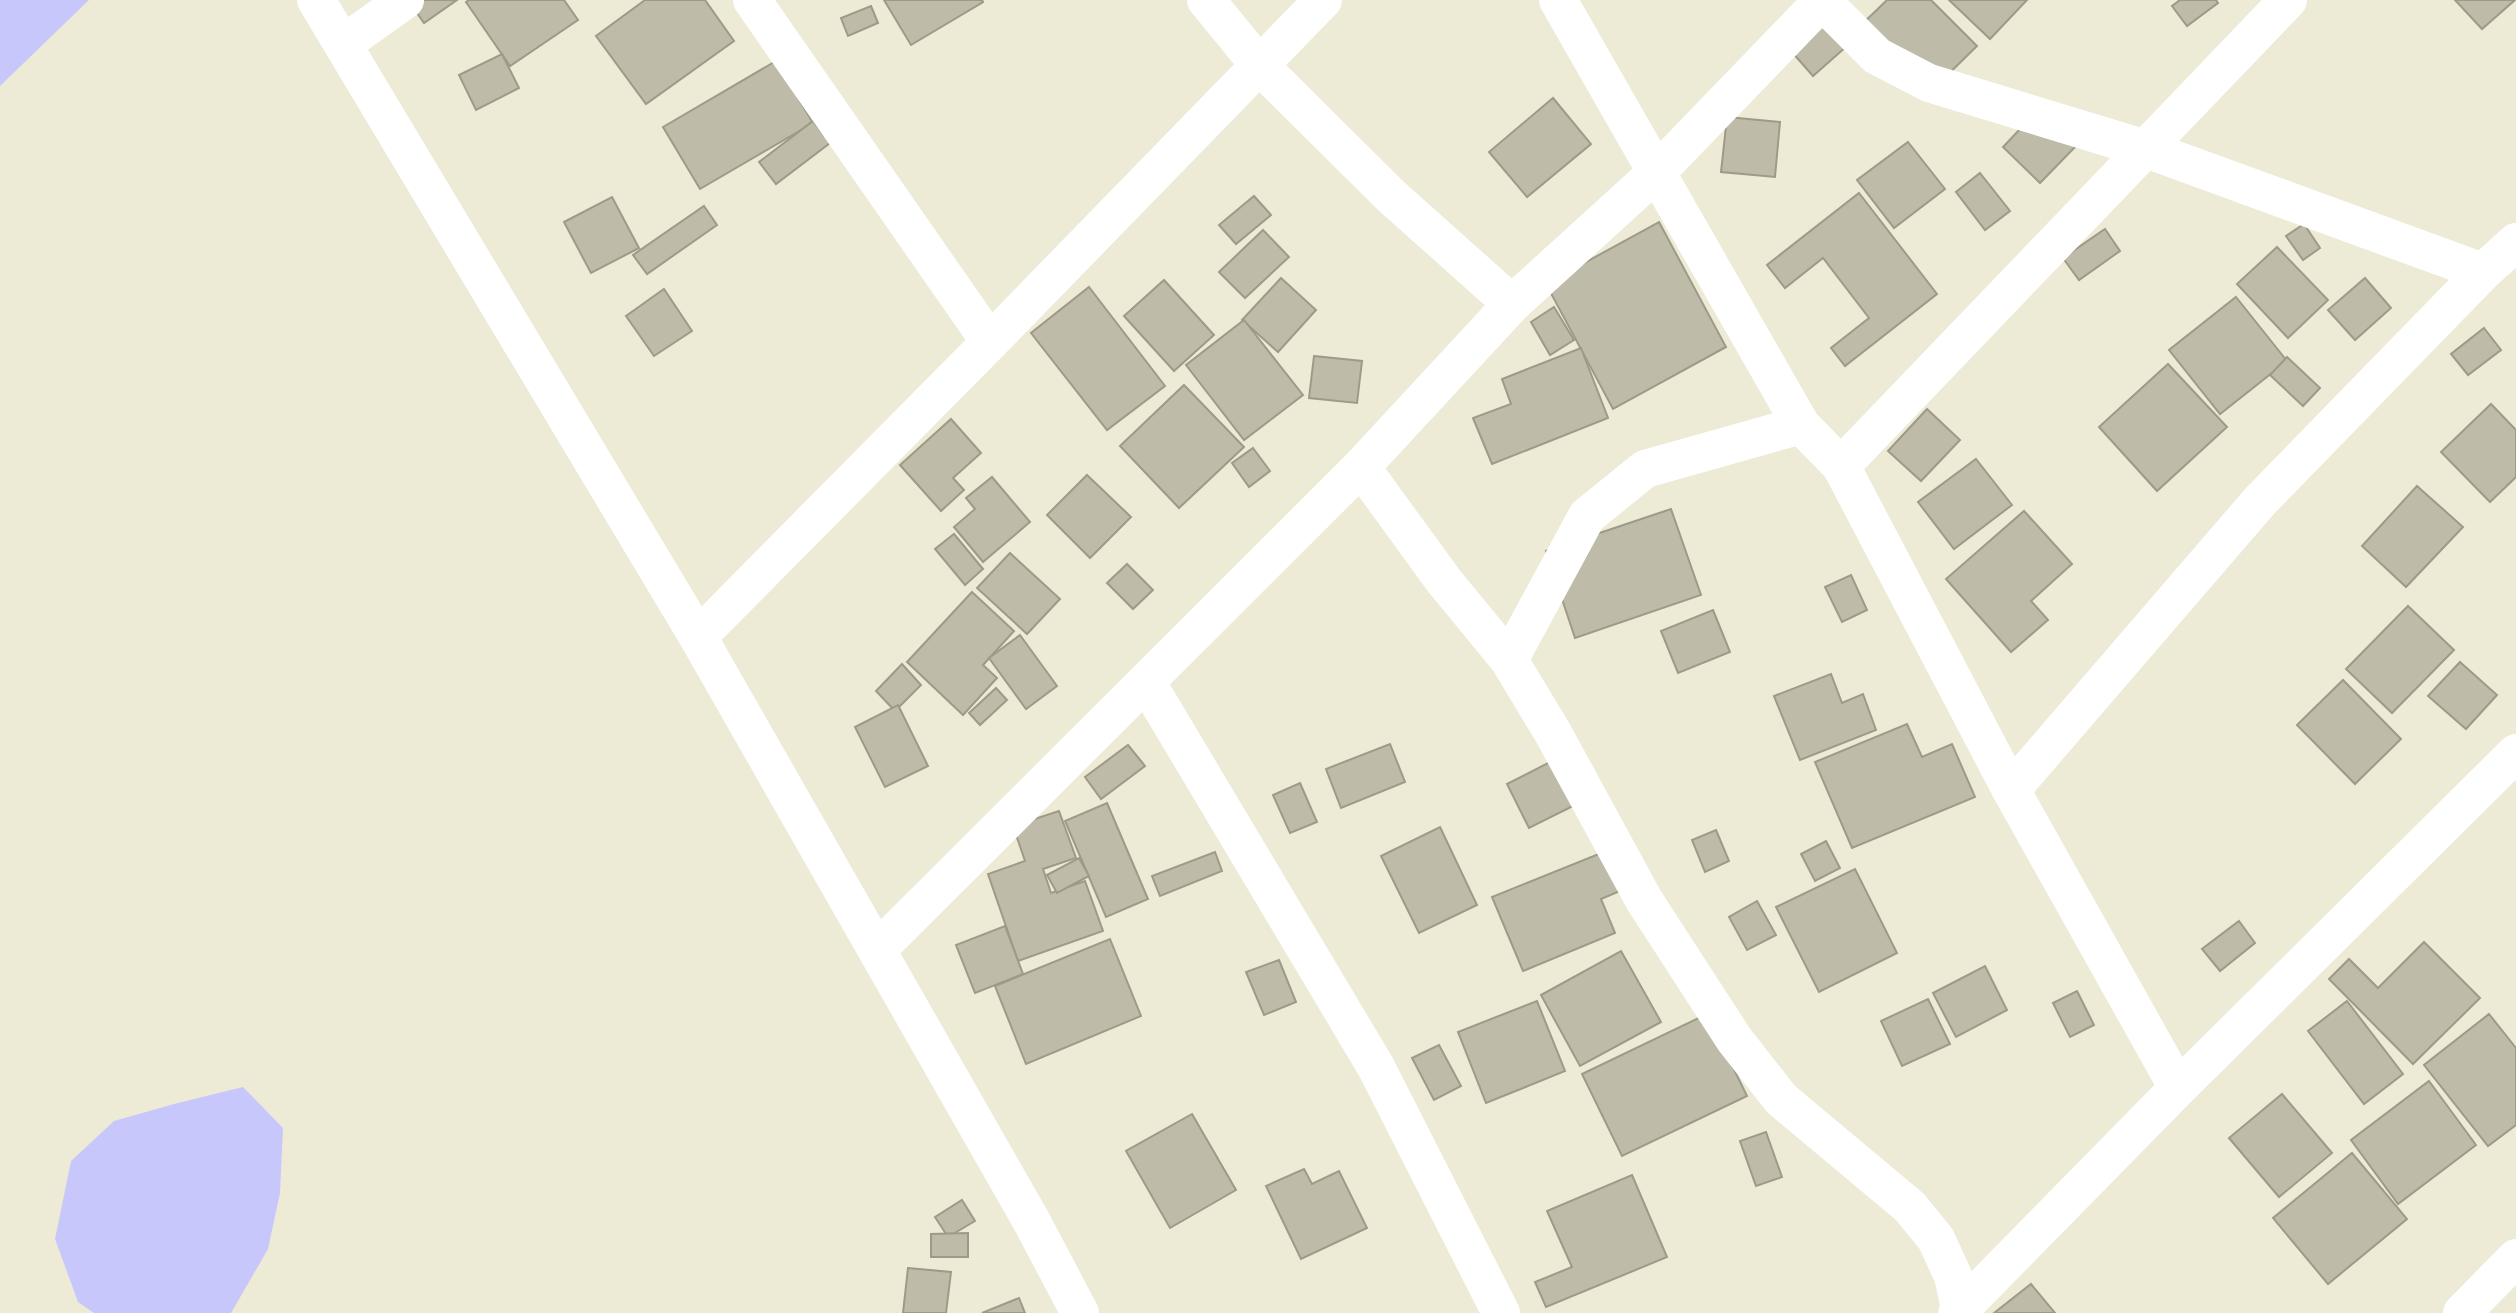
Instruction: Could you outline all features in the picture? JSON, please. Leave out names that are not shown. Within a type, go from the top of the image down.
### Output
[{"type":"street","points":[[316,0],[698,637],[878,949],[1032,1222],[1080,1313]]},
{"type":"street","points":[[343,44],[405,0]]},
{"type":"street","points":[[752,0],[990,342]]},
{"type":"street","points":[[1206,0],[1260,66],[1391,196],[1512,304]]},
{"type":"street","points":[[698,637],[1324,0]]},
{"type":"street","points":[[1558,0],[1801,425],[1841,466],[2011,790],[2178,1088]]},
{"type":"street","points":[[1841,466],[2288,0]]},
{"type":"street","points":[[878,949],[1362,467],[1512,304],[1657,172],[1823,1],[1877,56],[1930,83],[2146,149],[2483,272]]},
{"type":"street","points":[[2011,790],[2259,502],[2483,272],[2516,242]]},
{"type":"street","points":[[1509,660],[1587,516],[1645,469],[1801,425]]},
{"type":"street","points":[[1362,467],[1444,581],[1509,660],[1553,733],[1644,900],[1734,1039],[1781,1100],[1910,1206],[1936,1239],[1953,1276],[1960,1312]]},
{"type":"street","points":[[1147,682],[1376,1067],[1501,1313]]},
{"type":"street","points":[[1960,1312],[2178,1088],[2516,753]]},
{"type":"street","points":[[2462,1313],[2516,1258]]},
{"type":"shaded area","points":[[0,0],[89,0],[0,86]]},
{"type":"shaded area","points":[[243,1087],[283,1128],[280,1193],[268,1249],[231,1313],[94,1313],[78,1302],[55,1239],[71,1161],[114,1121]]},
{"type":"building","points":[[408,0],[457,0],[424,23]]},
{"type":"building","points":[[564,0],[578,20],[510,66],[466,2]]},
{"type":"building","points":[[645,0],[705,0],[734,41],[646,104],[596,36]]},
{"type":"building","points":[[884,0],[982,0],[983,2],[911,45]]},
{"type":"building","points":[[1887,0],[1931,0],[1977,46],[1927,95],[1859,27]]},
{"type":"building","points":[[1949,0],[2027,0],[1990,39]]},
{"type":"building","points":[[2180,0],[2216,0],[2218,3],[2187,26],[2172,6]]},
{"type":"building","points":[[2455,0],[2515,0],[2482,29]]},
{"type":"building","points":[[871,6],[878,23],[848,36],[841,18]]},
{"type":"building","points":[[1824,21],[1847,46],[1813,76],[1791,51]]},
{"type":"building","points":[[502,54],[519,88],[476,110],[459,75]]},
{"type":"building","points":[[776,61],[813,123],[700,189],[663,127]]},
{"type":"building","points":[[1553,98],[1591,144],[1527,197],[1489,152]]},
{"type":"building","points":[[2040,108],[2077,145],[2040,183],[2003,147]]},
{"type":"building","points":[[1727,117],[1780,122],[1775,177],[1721,172]]},
{"type":"building","points":[[813,121],[830,143],[776,184],[759,162]]},
{"type":"building","points":[[1908,142],[1945,189],[1894,228],[1857,180]]},
{"type":"building","points":[[1980,173],[2010,211],[1985,230],[1956,192]]},
{"type":"building","points":[[1859,193],[1937,294],[1845,366],[1831,348],[1869,318],[1823,258],[1785,288],[1767,265]]},
{"type":"building","points":[[1254,196],[1271,215],[1236,244],[1219,225]]},
{"type":"building","points":[[612,197],[639,248],[591,273],[564,222]]},
{"type":"building","points":[[704,206],[717,225],[647,274],[633,255]]},
{"type":"building","points":[[1659,222],[1726,347],[1613,409],[1546,284]]},
{"type":"building","points":[[2304,224],[2320,248],[2303,260],[2286,236]]},
{"type":"building","points":[[2105,229],[2120,251],[2079,280],[2063,258]]},
{"type":"building","points":[[1263,230],[1289,257],[1245,298],[1219,272]]},
{"type":"building","points":[[2277,247],[2328,300],[2288,338],[2237,284]]},
{"type":"building","points":[[1281,278],[1316,310],[1278,352],[1242,320]]},
{"type":"building","points":[[2365,278],[2391,308],[2355,340],[2328,310]]},
{"type":"building","points":[[1164,280],[1214,335],[1174,371],[1124,316]]},
{"type":"building","points":[[1089,287],[1165,386],[1107,430],[1031,333]]},
{"type":"building","points":[[664,289],[692,331],[654,356],[626,316]]},
{"type":"building","points":[[2236,297],[2287,361],[2220,414],[2169,350]]},
{"type":"building","points":[[1554,307],[1574,340],[1550,355],[1531,322]]},
{"type":"building","points":[[1244,320],[1303,395],[1244,440],[1186,365]]},
{"type":"building","points":[[2484,328],[2501,350],[2468,375],[2451,354]]},
{"type":"building","points":[[1581,348],[1608,418],[1492,464],[1473,418],[1511,404],[1502,379]]},
{"type":"building","points":[[1314,356],[1362,361],[1357,403],[1309,398]]},
{"type":"building","points":[[2287,357],[2320,388],[2303,406],[2270,375]]},
{"type":"building","points":[[2168,364],[2227,427],[2157,491],[2099,427]]},
{"type":"building","points":[[1184,385],[1244,447],[1179,508],[1120,446]]},
{"type":"building","points":[[2491,404],[2516,430],[2516,477],[2490,502],[2441,452]]},
{"type":"building","points":[[1927,409],[1960,440],[1921,481],[1888,451]]},
{"type":"building","points":[[951,419],[981,453],[953,478],[964,490],[941,511],[900,465]]},
{"type":"building","points":[[1253,448],[1270,471],[1249,487],[1232,463]]},
{"type":"building","points":[[1976,459],[2012,505],[1954,549],[1918,502]]},
{"type":"building","points":[[1087,475],[1131,517],[1090,558],[1047,515]]},
{"type":"building","points":[[992,477],[1030,522],[983,562],[954,527],[975,509],[966,498]]},
{"type":"building","points":[[2417,486],[2463,527],[2406,587],[2362,546]]},
{"type":"building","points":[[1671,509],[1701,595],[1575,638],[1546,551]]},
{"type":"building","points":[[2024,511],[2072,564],[2031,601],[2048,620],[2011,652],[1946,579]]},
{"type":"building","points":[[954,534],[983,569],[965,585],[935,549]]},
{"type":"building","points":[[1010,553],[1060,599],[1027,634],[977,588]]},
{"type":"building","points":[[1127,564],[1153,590],[1133,609],[1107,583]]},
{"type":"building","points":[[1851,575],[1867,610],[1842,622],[1825,587]]},
{"type":"building","points":[[972,592],[1014,631],[983,665],[997,678],[963,715],[907,662]]},
{"type":"building","points":[[2408,606],[2454,650],[2392,713],[2346,669]]},
{"type":"building","points":[[1713,610],[1730,652],[1678,673],[1661,631]]},
{"type":"building","points":[[1020,635],[1057,686],[1026,709],[989,658]]},
{"type":"building","points":[[2460,662],[2497,695],[2466,729],[2428,696]]},
{"type":"building","points":[[902,664],[921,685],[895,711],[876,691]]},
{"type":"building","points":[[1831,674],[1842,703],[1863,694],[1876,730],[1800,760],[1774,696]]},
{"type":"building","points":[[2343,680],[2401,739],[2355,784],[2297,725]]},
{"type":"building","points":[[996,688],[1007,700],[980,725],[969,713]]},
{"type":"building","points":[[898,705],[928,766],[885,787],[855,727]]},
{"type":"building","points":[[1907,724],[1922,757],[1952,744],[1975,797],[1852,848],[1815,762]]},
{"type":"building","points":[[1390,744],[1405,782],[1341,808],[1326,769]]},
{"type":"building","points":[[1128,745],[1145,766],[1101,799],[1085,777]]},
{"type":"building","points":[[1558,758],[1581,802],[1529,828],[1507,784]]},
{"type":"building","points":[[1300,783],[1317,822],[1290,833],[1273,795]]},
{"type":"building","points":[[1107,803],[1148,899],[1106,917],[1065,821]]},
{"type":"building","points":[[1059,811],[1076,858],[1043,869],[1051,893],[1085,881],[1103,931],[1018,961],[988,874],[1025,861],[1013,826]]},
{"type":"building","points":[[1440,827],[1477,905],[1419,933],[1381,856]]},
{"type":"building","points":[[1716,830],[1729,861],[1705,872],[1692,840]]},
{"type":"building","points":[[1826,841],[1840,868],[1815,881],[1801,854]]},
{"type":"building","points":[[1611,849],[1627,888],[1601,899],[1615,933],[1523,971],[1492,897]]},
{"type":"building","points":[[1215,852],[1222,871],[1160,896],[1152,876]]},
{"type":"building","points":[[1079,858],[1089,876],[1057,893],[1047,875]]},
{"type":"building","points":[[1855,869],[1897,953],[1819,992],[1776,907]]},
{"type":"building","points":[[1757,901],[1776,935],[1747,950],[1729,917]]},
{"type":"building","points":[[2239,921],[2255,943],[2220,971],[2202,949]]},
{"type":"building","points":[[1005,926],[1023,974],[975,993],[956,945]]},
{"type":"building","points":[[1110,939],[1141,1016],[1026,1064],[995,986]]},
{"type":"building","points":[[2424,942],[2480,998],[2413,1064],[2329,979],[2349,959],[2378,988]]},
{"type":"building","points":[[1621,951],[1661,1022],[1580,1066],[1541,995]]},
{"type":"building","points":[[1279,960],[1296,1002],[1264,1015],[1246,972]]},
{"type":"building","points":[[1985,966],[2007,1010],[1956,1037],[1933,993]]},
{"type":"building","points":[[2077,991],[2094,1025],[2070,1037],[2053,1003]]},
{"type":"building","points":[[1928,999],[1950,1044],[1902,1066],[1881,1021]]},
{"type":"building","points":[[1537,1001],[1565,1071],[1486,1103],[1458,1032]]},
{"type":"building","points":[[2347,1001],[2403,1074],[2364,1104],[2308,1031]]},
{"type":"building","points":[[1707,1014],[1747,1096],[1622,1156],[1582,1074]]},
{"type":"building","points":[[2489,1014],[2516,1048],[2516,1125],[2488,1146],[2424,1065]]},
{"type":"building","points":[[1439,1045],[1461,1086],[1434,1100],[1412,1058]]},
{"type":"building","points":[[2429,1081],[2476,1145],[2398,1204],[2351,1140]]},
{"type":"building","points":[[2282,1094],[2332,1153],[2279,1197],[2229,1138]]},
{"type":"building","points":[[1192,1114],[1236,1190],[1170,1228],[1126,1151]]},
{"type":"building","points":[[1766,1132],[1782,1177],[1756,1186],[1740,1141]]},
{"type":"building","points":[[2352,1153],[2407,1219],[2328,1284],[2273,1218]]},
{"type":"building","points":[[1304,1169],[1312,1184],[1339,1171],[1367,1228],[1301,1259],[1266,1186]]},
{"type":"building","points":[[1632,1175],[1667,1257],[1546,1307],[1535,1282],[1572,1267],[1547,1211]]},
{"type":"building","points":[[962,1200],[975,1221],[948,1237],[935,1217]]},
{"type":"building","points":[[968,1233],[968,1257],[931,1257],[931,1234]]},
{"type":"building","points":[[908,1268],[951,1272],[946,1313],[903,1313]]},
{"type":"building","points":[[2031,1284],[2055,1313],[1994,1313]]},
{"type":"building","points":[[1019,1298],[1025,1313],[982,1313]]}]
